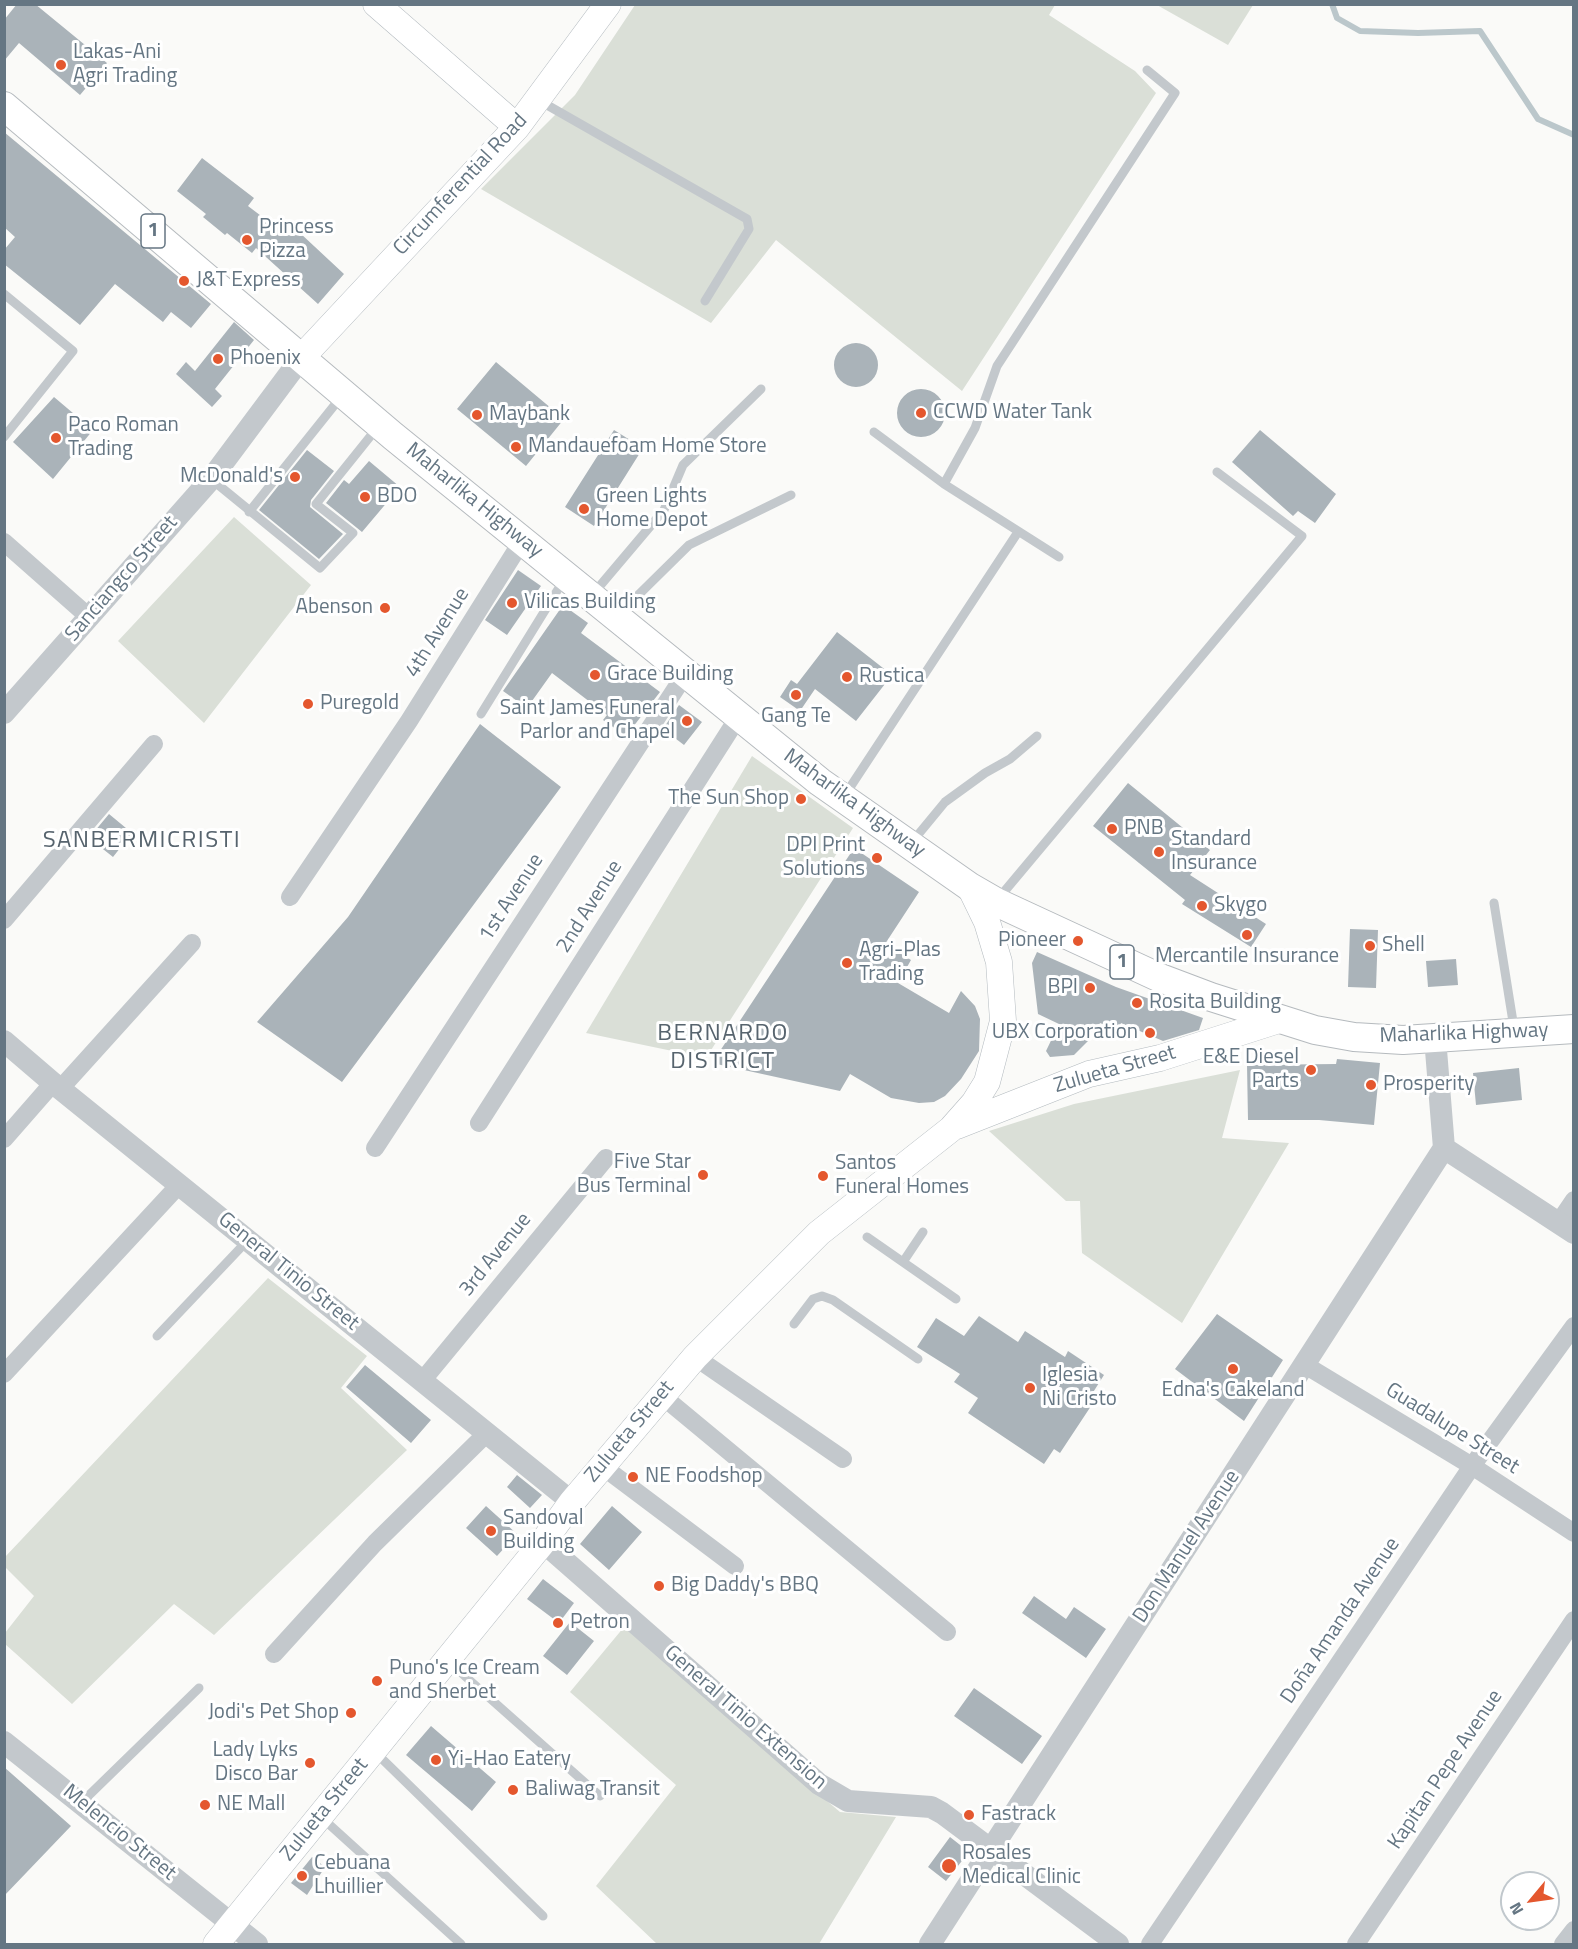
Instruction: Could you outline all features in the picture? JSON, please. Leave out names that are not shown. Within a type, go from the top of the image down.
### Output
[{"type":"main road","points":[[376,4],[517,127]]},
{"type":"main road","name":"Circumferential Road","points":[[302,357],[517,127],[608,4]]},
{"type":"main road","name":"Maharlika Highway","points":[[4,106],[522,541],[739,716],[843,798],[909,846],[996,902],[1158,977],[1210,998],[1315,1030],[1403,1040],[1574,1029]]},
{"type":"main road","name":"Zulueta Street","points":[[216,1944],[543,1542],[572,1502],[695,1357],[819,1233],[951,1129],[974,1103],[987,1082],[1003,1021],[999,962],[987,922],[970,886]]},
{"type":"main road","name":"Zulueta Street","points":[[951,1129],[1089,1074],[1229,1038],[1282,1019]]},
{"type":"street","name":"Sanciangco Street","points":[[4,713],[211,478],[302,357]]},
{"type":"street","name":"4th Avenue","points":[[290,897],[409,721],[522,541]]},
{"type":"street","points":[[4,542],[89,617]]},
{"type":"street","name":"1st Avenue","points":[[375,1148],[686,673]]},
{"type":"street","name":"2nd Avenue","points":[[480,1123],[739,716]]},
{"type":"street","points":[[4,920],[154,744]]},
{"type":"street","points":[[4,1139],[192,943]]},
{"type":"street","points":[[1435,1038],[1444,1148],[1566,1228],[1574,1200]]},
{"type":"street","name":"General Tinio Street","points":[[4,1041],[56,1086],[249,1239],[572,1502]]},
{"type":"street","name":"Don Manuel Avenue","points":[[930,1944],[1444,1148]]},
{"type":"street","name":"3rd Avenue","points":[[422,1381],[606,1158]]},
{"type":"street","points":[[4,1374],[179,1185]]},
{"type":"street","name":"Doña Amanda Avenue","points":[[1149,1944],[1472,1466],[1574,1326]]},
{"type":"street","points":[[695,1357],[843,1459]]},
{"type":"street","name":"Guadalupe Street","points":[[1305,1365],[1472,1466],[1574,1533]]},
{"type":"street","points":[[661,1395],[947,1632]]},
{"type":"street","points":[[274,1654],[375,1543],[486,1434]]},
{"type":"street","points":[[602,1466],[735,1566]]},
{"type":"street","name":"General Tinio Extension","points":[[543,1542],[819,1784],[848,1801],[931,1807],[1118,1944]]},
{"type":"street","name":"Kapitan Pepe Avenue","points":[[1356,1944],[1574,1620]]},
{"type":"street","name":"Melencio Street","points":[[4,1742],[257,1944]]},
{"type":"street","points":[[1563,1944],[1574,1930]]},
{"type":"lane","points":[[944,484],[975,428],[997,366],[1175,93],[1147,70]]},
{"type":"lane","points":[[538,100],[747,219],[749,229],[705,301]]},
{"type":"lane","points":[[4,294],[74,351],[4,437]]},
{"type":"lane","points":[[592,596],[664,510],[683,465],[761,389]]},
{"type":"lane","points":[[249,512],[345,392]]},
{"type":"lane","points":[[211,478],[249,512],[320,568],[353,533],[316,504],[381,423]]},
{"type":"lane","points":[[874,432],[944,484],[1059,557]]},
{"type":"lane","points":[[996,902],[1302,536],[1217,472]]},
{"type":"lane","points":[[617,617],[689,544],[791,495]]},
{"type":"lane","points":[[843,798],[1018,531]]},
{"type":"lane","points":[[481,714],[566,575]]},
{"type":"lane","points":[[909,846],[945,802],[985,773],[1010,759],[1037,736]]},
{"type":"lane","points":[[1494,903],[1515,1034]]},
{"type":"lane","points":[[903,1262],[922,1232]]},
{"type":"lane","points":[[867,1237],[956,1299]]},
{"type":"lane","points":[[157,1336],[249,1239]]},
{"type":"lane","points":[[794,1324],[813,1299],[822,1296],[833,1300],[918,1359]]},
{"type":"lane","points":[[447,1660],[600,1796]]},
{"type":"lane","points":[[81,1803],[199,1688]]},
{"type":"lane","points":[[373,1750],[543,1916]]},
{"type":"lane","points":[[320,1816],[461,1944]]},
{"type":"shaded area","points":[[635,5],[1055,5],[1049,15],[1135,71],[1156,93],[962,391],[776,240],[711,323],[481,189],[575,95]]},
{"type":"shaded area","points":[[1157,5],[1253,5],[1228,45]]},
{"type":"shaded area","points":[[234,517],[311,585],[204,723],[118,641]]},
{"type":"shaded area","points":[[752,756],[853,828],[706,1058],[586,1033]]},
{"type":"shaded area","points":[[1240,1070],[1222,1138],[1289,1143],[1182,1323],[1082,1253],[1080,1201],[1066,1201],[989,1131],[1074,1104]]},
{"type":"shaded area","points":[[268,1278],[367,1356],[341,1388],[407,1450],[214,1635],[174,1604],[72,1704],[5,1644],[5,1633],[34,1596],[5,1567],[5,1557]]},
{"type":"shaded area","points":[[624,1627],[840,1812],[896,1817],[819,1944],[657,1944],[596,1886],[676,1785],[570,1692]]},
{"type":"building","points":[[17,4],[35,4],[107,63],[80,95],[19,43],[4,61],[4,20]]},
{"type":"building","points":[[4,132],[211,304],[191,328],[171,312],[163,322],[115,284],[80,325],[4,264],[4,250],[15,237],[4,227]]},
{"type":"building","points":[[202,158],[254,198],[248,206],[277,228],[285,219],[344,274],[318,304],[256,248],[252,253],[227,233],[225,235],[203,217],[206,214],[177,191]]},
{"type":"building","points":[[234,322],[254,340],[215,389],[222,396],[212,407],[176,374],[186,362],[195,371]]},
{"type":"building","name":"CCWD Water Tank","points":[[856,343],[872,349],[878,365],[872,381],[856,387],[840,381],[834,365],[840,349]]},
{"type":"building","points":[[496,362],[564,419],[526,466],[457,409]]},
{"type":"building","name":"CCWD Water Tank","points":[[916,389],[926,389],[938,396],[945,408],[945,418],[938,430],[926,437],[916,437],[901,426],[897,418],[897,408],[908,393]]},
{"type":"building","points":[[54,397],[93,430],[53,479],[13,442]]},
{"type":"building","points":[[614,430],[643,448],[594,526],[565,507]]},
{"type":"building","points":[[1260,430],[1336,494],[1315,523],[1298,511],[1293,516],[1232,462]]},
{"type":"building","points":[[307,450],[334,471],[311,500],[310,507],[343,534],[319,559],[259,510]]},
{"type":"building","name":"BDO","points":[[369,461],[400,487],[362,532],[326,503],[344,480],[349,484]]},
{"type":"building","name":"Vilicas Building","points":[[518,570],[541,586],[507,635],[485,620]]},
{"type":"building","points":[[563,605],[588,623],[581,633],[660,692],[626,736],[603,720],[607,715],[552,673],[527,708],[503,691]]},
{"type":"building","name":"Rustica","points":[[837,632],[892,675],[856,721],[815,689],[800,711],[780,697],[791,680],[797,684]]},
{"type":"building","points":[[679,705],[702,722],[684,745],[663,729]]},
{"type":"building","points":[[480,724],[561,787],[342,1082],[257,1022],[348,917]]},
{"type":"building","points":[[1128,783],[1210,850],[1190,875],[1266,924],[1251,947],[1182,904],[1185,900],[1093,826]]},
{"type":"building","points":[[109,814],[132,833],[113,857],[89,838]]},
{"type":"building","points":[[854,848],[919,892],[885,944],[911,960],[898,983],[949,1013],[961,991],[975,1006],[980,1019],[979,1051],[961,1079],[945,1096],[934,1102],[919,1103],[891,1098],[850,1074],[840,1091],[712,1063]]},
{"type":"building","points":[[1350,929],[1378,930],[1376,988],[1348,987]]},
{"type":"building","points":[[1037,952],[1116,987],[1203,1018],[1199,1030],[1163,1041],[1121,1023],[1118,1030],[1100,1023],[1093,1036],[1074,1055],[1050,1057],[1046,1051],[1059,1024],[1038,1014],[1032,963]]},
{"type":"building","points":[[1456,959],[1458,985],[1428,987],[1426,961]]},
{"type":"building","points":[[1337,1059],[1380,1063],[1374,1125],[1319,1120],[1248,1120],[1247,1065],[1336,1064]]},
{"type":"building","points":[[1519,1068],[1522,1100],[1476,1105],[1473,1073]]},
{"type":"building","points":[[1217,1314],[1283,1360],[1244,1421],[1175,1369]]},
{"type":"building","name":"Iglesia Ni Cristo","points":[[979,1316],[1018,1342],[1025,1331],[1065,1357],[1068,1351],[1104,1375],[1092,1394],[1097,1397],[1060,1453],[1054,1449],[1044,1464],[968,1413],[978,1398],[954,1382],[960,1374],[917,1347],[936,1318],[964,1336]]},
{"type":"building","points":[[365,1365],[431,1420],[411,1443],[346,1387]]},
{"type":"building","points":[[517,1475],[542,1495],[530,1508],[507,1487]]},
{"type":"building","name":"Sandoval Building","points":[[486,1506],[517,1534],[497,1556],[466,1528]]},
{"type":"building","points":[[612,1506],[642,1532],[609,1570],[580,1544]]},
{"type":"building","points":[[543,1579],[574,1603],[559,1623],[527,1599]]},
{"type":"building","points":[[1034,1596],[1066,1619],[1074,1607],[1106,1629],[1086,1658],[1022,1613]]},
{"type":"building","points":[[570,1622],[594,1641],[567,1675],[543,1656]]},
{"type":"building","points":[[974,1688],[1042,1736],[1022,1764],[954,1716]]},
{"type":"building","points":[[431,1726],[496,1782],[472,1811],[406,1755]]},
{"type":"building","points":[[4,1767],[71,1826],[4,1896]]},
{"type":"building","points":[[950,1837],[969,1852],[946,1881],[928,1867]]},
{"type":"building","points":[[312,1857],[325,1867],[307,1895],[291,1883]]},
{"type":"waterway","points":[[1332,4],[1337,18],[1360,31],[1418,33],[1480,31],[1538,119],[1574,135]]},
{"type":"place","name":"Lakas-Ani Agri Trading","points":[[61,65]]},
{"type":"place","name":"Princess Pizza","points":[[247,240]]},
{"type":"place","name":"J&T Express","points":[[184,281]]},
{"type":"place","name":"Phoenix","points":[[218,359]]},
{"type":"place","name":"CCWD Water Tank","points":[[921,413]]},
{"type":"place","name":"Maybank","points":[[477,415]]},
{"type":"place","name":"Paco Roman Trading","points":[[56,438]]},
{"type":"place","name":"Mandauefoam Home Store","points":[[516,447]]},
{"type":"place","name":"McDonald's","points":[[295,477]]},
{"type":"place","name":"BDO","points":[[365,497]]},
{"type":"place","name":"Green Lights Home Depot","points":[[584,509]]},
{"type":"place","name":"Vilicas Building","points":[[512,603]]},
{"type":"place","name":"Abenson","points":[[385,608]]},
{"type":"place","name":"Grace Building","points":[[595,675]]},
{"type":"place","name":"Rustica","points":[[847,677]]},
{"type":"place","name":"Gang Te","points":[[796,695]]},
{"type":"place","name":"Puregold","points":[[308,704]]},
{"type":"place","name":"Saint James Funeral Parlor and Chapel","points":[[687,721]]},
{"type":"place","name":"The Sun Shop","points":[[801,799]]},
{"type":"place","name":"PNB","points":[[1112,829]]},
{"type":"place","name":"Standard Insurance","points":[[1159,852]]},
{"type":"place","name":"DPI Print Solutions","points":[[877,858]]},
{"type":"place","name":"Skygo","points":[[1202,906]]},
{"type":"place","name":"Mercantile Insurance","points":[[1247,935]]},
{"type":"place","name":"Pioneer","points":[[1078,941]]},
{"type":"place","name":"Shell","points":[[1370,946]]},
{"type":"place","name":"Agri-Plas Trading","points":[[847,963]]},
{"type":"place","name":"BPI","points":[[1090,988]]},
{"type":"place","name":"Rosita Building","points":[[1137,1003]]},
{"type":"place","name":"UBX Corporation","points":[[1150,1033]]},
{"type":"place","name":"E&E Diesel Parts","points":[[1311,1070]]},
{"type":"place","name":"Prosperity","points":[[1371,1085]]},
{"type":"place","name":"Five Star Bus Terminal","points":[[703,1175]]},
{"type":"place","name":"Santos Funeral Homes","points":[[823,1176]]},
{"type":"place","name":"Edna's Cakeland","points":[[1233,1369]]},
{"type":"place","name":"Iglesia Ni Cristo","points":[[1030,1388]]},
{"type":"place","name":"NE Foodshop","points":[[633,1477]]},
{"type":"place","name":"Sandoval Building","points":[[491,1531]]},
{"type":"place","name":"Big Daddy's BBQ","points":[[659,1586]]},
{"type":"place","name":"Petron","points":[[558,1623]]},
{"type":"place","name":"Puno's Ice Cream and Sherbet","points":[[377,1681]]},
{"type":"place","name":"Jodi's Pet Shop","points":[[351,1713]]},
{"type":"place","name":"Yi-Hao Eatery","points":[[436,1760]]},
{"type":"place","name":"Lady Lyks Disco Bar","points":[[310,1763]]},
{"type":"place","name":"Baliwag Transit","points":[[513,1790]]},
{"type":"place","name":"NE Mall","points":[[205,1805]]},
{"type":"place","name":"Fastrack","points":[[969,1815]]},
{"type":"place","name":"Rosales Medical Clinic","points":[[949,1866]]},
{"type":"place","name":"Cebuana Lhuillier","points":[[302,1876]]},
{"type":"district","name":"SANBERMICRISTI","points":[[142,841]]},
{"type":"district","name":"BERNARDO DISTRICT","points":[[723,1048]]}]
